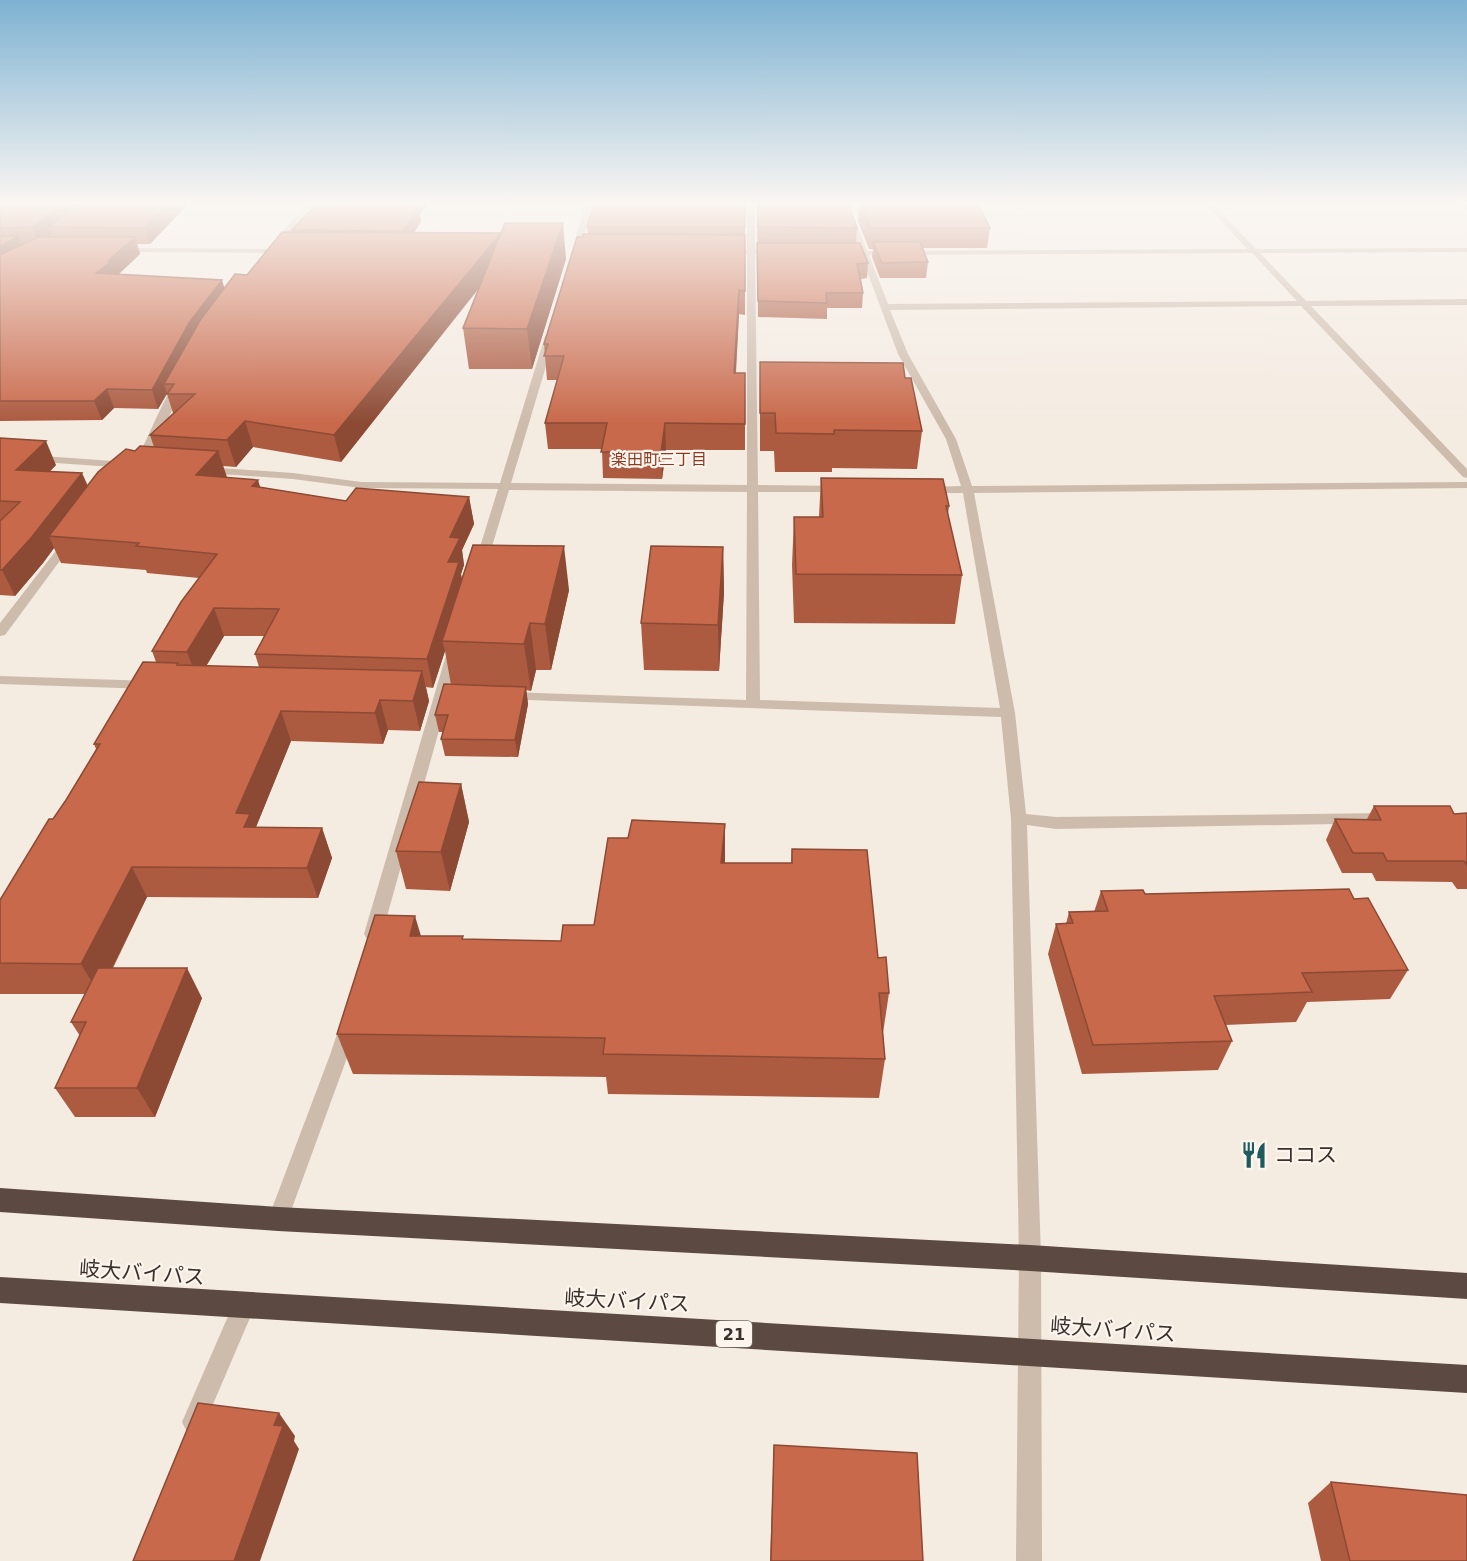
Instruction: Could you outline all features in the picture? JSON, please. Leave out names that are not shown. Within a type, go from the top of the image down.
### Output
[{"type":"highway","points":[[0,1200],[278,1219],[1030,1258],[1467,1286]]},
{"type":"highway","name":"岐大バイパス","points":[[0,1290],[1467,1379]]},
{"type":"street","points":[[750,277],[753,704]]},
{"type":"street","points":[[873,277],[903,354],[951,440],[968,490],[1008,713],[1019,819],[1030,1258],[1029,1561]]},
{"type":"street","points":[[1278,277],[1467,475]]},
{"type":"street","points":[[884,307],[1467,302]]},
{"type":"street","points":[[477,574],[552,330]]},
{"type":"street","points":[[122,479],[144,466],[164,413],[185,373]]},
{"type":"street","points":[[0,456],[144,466]]},
{"type":"street","points":[[198,470],[293,476],[361,485],[848,489]]},
{"type":"street","points":[[920,490],[1467,485]]},
{"type":"street","points":[[0,632],[80,526]]},
{"type":"street","points":[[368,953],[458,639]]},
{"type":"street","points":[[0,680],[167,685]]},
{"type":"street","points":[[489,695],[1008,713]]},
{"type":"street","points":[[1019,819],[1056,823],[1408,818]]},
{"type":"street","points":[[278,1219],[339,1055],[351,1010]]},
{"type":"street","points":[[185,1442],[244,1306]]},
{"type":"building","points":[[0,277],[165,277],[222,280],[189,323],[152,390],[107,389],[94,401],[0,401]]},
{"type":"building","points":[[233,277],[465,277],[334,435],[245,421],[227,440],[150,435],[195,394],[167,394],[174,384],[164,384],[201,319]]},
{"type":"building","points":[[483,277],[545,277],[527,329],[463,328]]},
{"type":"building","points":[[565,277],[745,277],[745,291],[739,290],[734,373],[745,373],[745,424],[665,423],[661,452],[601,452],[607,423],[545,423],[564,356],[544,356],[548,344],[544,344]]},
{"type":"building","points":[[758,277],[860,277],[863,293],[826,293],[827,303],[758,301]]},
{"type":"building","points":[[760,362],[903,363],[905,378],[911,378],[922,431],[834,430],[834,434],[776,433],[775,413],[760,413]]},
{"type":"building","points":[[0,438],[46,441],[16,470],[82,473],[31,538],[2,570],[0,570],[0,521],[20,502],[0,501]]},
{"type":"building","points":[[140,446],[218,451],[196,475],[258,480],[252,486],[346,501],[356,488],[469,497],[450,537],[460,538],[448,562],[459,562],[427,659],[255,654],[279,609],[214,608],[187,652],[152,651],[181,602],[217,554],[136,546],[139,543],[49,536],[98,472],[126,449],[135,451]]},
{"type":"building","points":[[821,478],[943,479],[949,506],[946,506],[962,575],[796,574],[794,517],[823,517]]},
{"type":"building","points":[[473,545],[564,546],[545,624],[530,623],[524,644],[442,641]]},
{"type":"building","points":[[651,546],[723,547],[718,625],[641,623]]},
{"type":"building","points":[[143,662],[178,663],[177,665],[422,671],[413,701],[380,700],[375,713],[281,711],[236,813],[250,814],[244,827],[322,828],[307,868],[132,867],[81,964],[0,963],[0,900],[49,819],[53,819],[66,800],[100,744],[94,744]]},
{"type":"building","points":[[444,684],[526,687],[515,740],[441,739],[448,715],[435,715]]},
{"type":"building","points":[[419,782],[461,784],[441,852],[396,851]]},
{"type":"building","points":[[1374,806],[1450,806],[1454,814],[1467,813],[1467,865],[1464,861],[1387,861],[1383,853],[1353,853],[1335,819],[1381,820]]},
{"type":"building","points":[[632,820],[725,824],[721,863],[792,863],[792,849],[867,850],[878,958],[886,957],[889,993],[879,993],[885,1059],[603,1054],[605,1038],[337,1034],[375,915],[415,916],[410,936],[561,941],[563,925],[594,925],[608,838],[628,838]]},
{"type":"building","points":[[1349,889],[1354,899],[1368,898],[1408,970],[1302,973],[1312,992],[1214,996],[1232,1041],[1093,1045],[1056,924],[1073,923],[1069,912],[1108,911],[1101,891],[1143,890],[1145,894]]},
{"type":"building","points":[[98,968],[187,968],[137,1088],[55,1088],[86,1022],[71,1022]]},
{"type":"building","points":[[198,1403],[279,1413],[274,1425],[283,1426],[234,1561],[133,1561]]},
{"type":"building","points":[[774,1445],[917,1453],[923,1561],[771,1561]]},
{"type":"building","points":[[1331,1482],[1467,1495],[1467,1561],[1350,1561]]},
{"type":"place","name":"ココス","points":[[1254,1155]]},
{"type":"district","name":"楽田町三丁目","points":[[659,459]]}]
